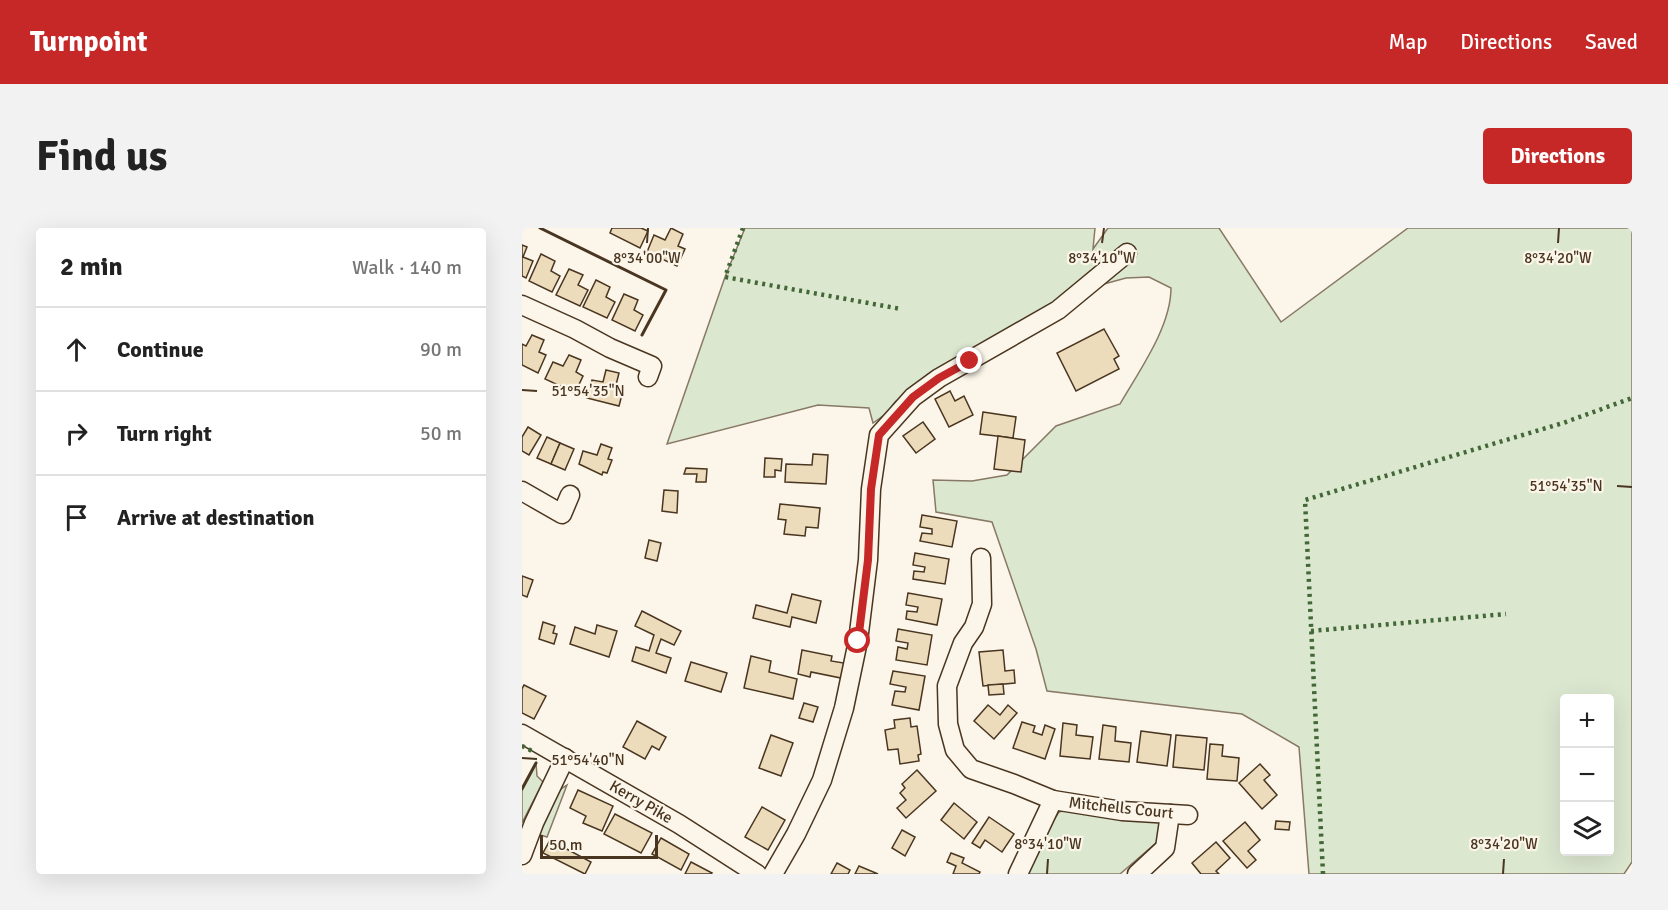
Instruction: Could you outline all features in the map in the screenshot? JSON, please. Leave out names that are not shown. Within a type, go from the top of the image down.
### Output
[{"type":"street","points":[[773,874],[796,834],[822,780],[844,708],[857,645],[865,584],[871,489],[879,435],[913,397],[939,378],[1058,310],[1126,253]]},
{"type":"street","points":[[522,305],[652,366],[648,377]]},
{"type":"street","points":[[522,491],[562,513],[570,495]]},
{"type":"street","name":"Mitchells Court","points":[[981,558],[981,604],[974,627],[963,643],[947,686],[948,724],[956,750],[971,769],[1053,800],[1122,811],[1179,815],[1165,848],[1137,874]]},
{"type":"street","name":"Kerry Pike","points":[[522,734],[679,824],[757,874]]},
{"type":"street","points":[[522,855],[534,823],[565,758]]},
{"type":"street","name":"Mitchells Court","points":[[1018,874],[1053,800]]},
{"type":"green space","points":[[745,228],[1095,228],[1093,249],[1108,228],[1219,228],[1281,322],[1408,228],[1632,228],[1632,862],[1624,874],[1309,874],[1299,747],[1242,714],[1047,691],[1036,649],[992,522],[936,512],[933,480],[972,481],[1007,475],[1056,426],[1120,404],[1153,348],[1170,303],[1171,288],[1149,277],[1126,278],[1071,293],[1003,334],[928,374],[895,402],[887,413],[873,423],[869,408],[818,405],[667,444],[725,277]]},
{"type":"green space","points":[[536,763],[537,776],[543,782],[522,823],[522,789]]},
{"type":"green space","points":[[567,785],[547,837],[537,834],[559,790]]},
{"type":"green space","points":[[1075,808],[1161,820],[1163,837],[1120,874],[1028,874],[1047,830],[1059,812]]},
{"type":"building","points":[[612,228],[641,228],[648,231],[640,248],[610,233]]},
{"type":"building","points":[[671,228],[683,234],[678,246],[685,249],[677,266],[647,252],[654,235],[665,240]]},
{"type":"building","points":[[522,245],[527,247],[523,257],[533,261],[526,278],[522,276]]},
{"type":"building","points":[[541,254],[555,261],[551,271],[560,276],[552,292],[529,281]]},
{"type":"building","points":[[569,269],[583,275],[578,285],[588,290],[580,306],[556,295]]},
{"type":"building","points":[[596,280],[610,287],[606,297],[615,302],[607,318],[583,307]]},
{"type":"building","points":[[624,294],[638,300],[634,310],[643,315],[635,331],[612,320]]},
{"type":"building","points":[[1104,329],[1119,356],[1114,359],[1119,369],[1076,391],[1057,353]]},
{"type":"building","points":[[532,335],[544,340],[539,352],[546,355],[538,373],[522,365],[522,344],[526,346]]},
{"type":"building","points":[[569,355],[581,360],[576,372],[583,376],[575,393],[545,379],[553,362],[563,366]]},
{"type":"building","points":[[606,370],[619,373],[616,385],[624,387],[619,406],[587,398],[592,380],[603,382]]},
{"type":"building","points":[[950,391],[955,401],[964,396],[973,415],[949,427],[935,399]]},
{"type":"building","points":[[983,412],[1016,417],[1013,438],[980,434]]},
{"type":"building","points":[[923,422],[935,439],[916,453],[903,436]]},
{"type":"building","points":[[528,427],[541,435],[529,455],[522,451],[522,437]]},
{"type":"building","points":[[998,436],[1025,440],[1021,472],[994,469]]},
{"type":"building","points":[[547,437],[560,443],[551,464],[537,458]]},
{"type":"building","points":[[560,443],[574,449],[565,470],[551,464]]},
{"type":"building","points":[[601,444],[612,448],[608,459],[612,460],[607,473],[603,472],[602,475],[579,464],[583,451],[597,455]]},
{"type":"building","points":[[813,454],[828,455],[826,484],[785,482],[786,464],[812,465]]},
{"type":"building","points":[[765,458],[782,459],[781,471],[775,470],[775,477],[764,477]]},
{"type":"building","points":[[686,468],[707,469],[706,482],[696,482],[697,474],[684,474]]},
{"type":"building","points":[[664,490],[678,491],[677,513],[662,511]]},
{"type":"building","points":[[780,504],[820,508],[818,528],[806,527],[805,536],[784,534],[786,520],[778,519]]},
{"type":"building","points":[[922,515],[957,521],[952,547],[920,541],[922,533],[932,534],[932,529],[920,527]]},
{"type":"building","points":[[649,540],[661,543],[657,561],[645,558]]},
{"type":"building","points":[[915,553],[949,559],[945,584],[913,579],[914,571],[924,572],[925,567],[913,565]]},
{"type":"building","points":[[522,576],[533,580],[527,597],[522,595]]},
{"type":"building","points":[[908,593],[942,599],[937,625],[906,619],[907,611],[917,612],[918,607],[906,605]]},
{"type":"building","points":[[792,594],[821,601],[816,623],[792,617],[790,627],[753,618],[756,605],[787,613]]},
{"type":"building","points":[[642,611],[681,631],[674,645],[661,639],[656,653],[671,658],[666,673],[632,661],[636,647],[649,651],[654,635],[635,626]]},
{"type":"building","points":[[543,622],[555,626],[553,633],[557,634],[554,644],[539,639]]},
{"type":"building","points":[[597,625],[617,631],[609,657],[570,644],[575,627],[595,634]]},
{"type":"building","points":[[898,629],[932,635],[927,665],[896,660],[898,647],[907,649],[908,643],[896,641]]},
{"type":"building","points":[[802,650],[832,656],[831,661],[844,663],[841,678],[811,672],[810,677],[798,674]]},
{"type":"building","points":[[1003,650],[1005,671],[1014,670],[1015,683],[983,686],[979,652]]},
{"type":"building","points":[[751,656],[771,661],[769,672],[797,679],[793,699],[744,688]]},
{"type":"building","points":[[691,662],[727,673],[721,692],[685,681]]},
{"type":"building","points":[[893,671],[925,676],[919,710],[892,705],[895,691],[905,692],[906,687],[890,684]]},
{"type":"building","points":[[1003,684],[1004,694],[989,695],[988,685]]},
{"type":"building","points":[[524,685],[546,696],[534,719],[522,713]]},
{"type":"building","points":[[804,703],[818,707],[813,722],[799,718]]},
{"type":"building","points":[[988,705],[1000,715],[1008,705],[1017,713],[994,739],[974,721]]},
{"type":"building","points":[[910,718],[911,727],[917,726],[921,754],[918,755],[919,761],[900,764],[898,749],[888,750],[885,730],[895,728],[894,720]]},
{"type":"building","points":[[637,721],[666,737],[659,750],[652,746],[645,759],[623,747]]},
{"type":"building","points":[[1022,722],[1035,726],[1033,732],[1042,735],[1045,725],[1055,729],[1045,759],[1013,748]]},
{"type":"building","points":[[1063,723],[1077,725],[1076,735],[1093,737],[1090,759],[1060,756]]},
{"type":"building","points":[[1103,725],[1116,727],[1115,741],[1131,743],[1129,762],[1099,759]]},
{"type":"building","points":[[1141,731],[1171,735],[1167,766],[1137,762]]},
{"type":"building","points":[[771,735],[793,743],[781,776],[759,768]]},
{"type":"building","points":[[1176,735],[1207,738],[1204,770],[1173,767]]},
{"type":"building","points":[[1210,744],[1223,745],[1222,756],[1239,758],[1237,781],[1207,779]]},
{"type":"building","points":[[1260,764],[1270,775],[1264,780],[1277,795],[1262,809],[1239,783]]},
{"type":"building","points":[[917,770],[936,791],[906,818],[897,808],[906,800],[900,793],[905,788],[902,784]]},
{"type":"building","points":[[578,790],[613,806],[602,831],[583,823],[586,816],[570,808]]},
{"type":"building","points":[[954,803],[977,822],[964,839],[941,820]]},
{"type":"building","points":[[762,807],[785,820],[768,850],[745,837]]},
{"type":"building","points":[[615,814],[652,833],[641,853],[604,834]]},
{"type":"building","points":[[989,817],[1014,834],[1002,852],[985,840],[980,848],[972,843]]},
{"type":"building","points":[[1276,821],[1290,822],[1289,830],[1275,829]]},
{"type":"building","points":[[1245,822],[1260,840],[1248,851],[1256,860],[1247,868],[1223,841]]},
{"type":"building","points":[[902,830],[915,837],[905,856],[892,848]]},
{"type":"building","points":[[661,838],[689,854],[681,870],[652,854]]},
{"type":"building","points":[[550,840],[591,862],[585,874],[543,853]]},
{"type":"building","points":[[1216,842],[1230,858],[1216,871],[1219,874],[1201,874],[1192,863]]},
{"type":"building","points":[[951,853],[964,858],[962,863],[980,872],[979,874],[953,874],[956,866],[947,862]]},
{"type":"building","points":[[691,862],[712,873],[685,874]]},
{"type":"building","points":[[837,863],[850,870],[848,874],[831,874]]},
{"type":"building","points":[[859,866],[878,874],[855,874]]},
{"type":"hedge","points":[[743,228],[725,277],[901,309]]},
{"type":"hedge","points":[[1323,874],[1305,500],[1563,423],[1632,398]]},
{"type":"hedge","points":[[1311,631],[1506,614]]},
{"type":"hedge","points":[[522,746],[534,752]]},
{"type":"wall","points":[[540,228],[666,290],[642,335]]},
{"type":"wall","points":[[522,789],[536,763]]},
{"type":"route","points":[[858,641],[868,560],[871,489],[879,435],[913,397],[939,378],[970,361]]}]
